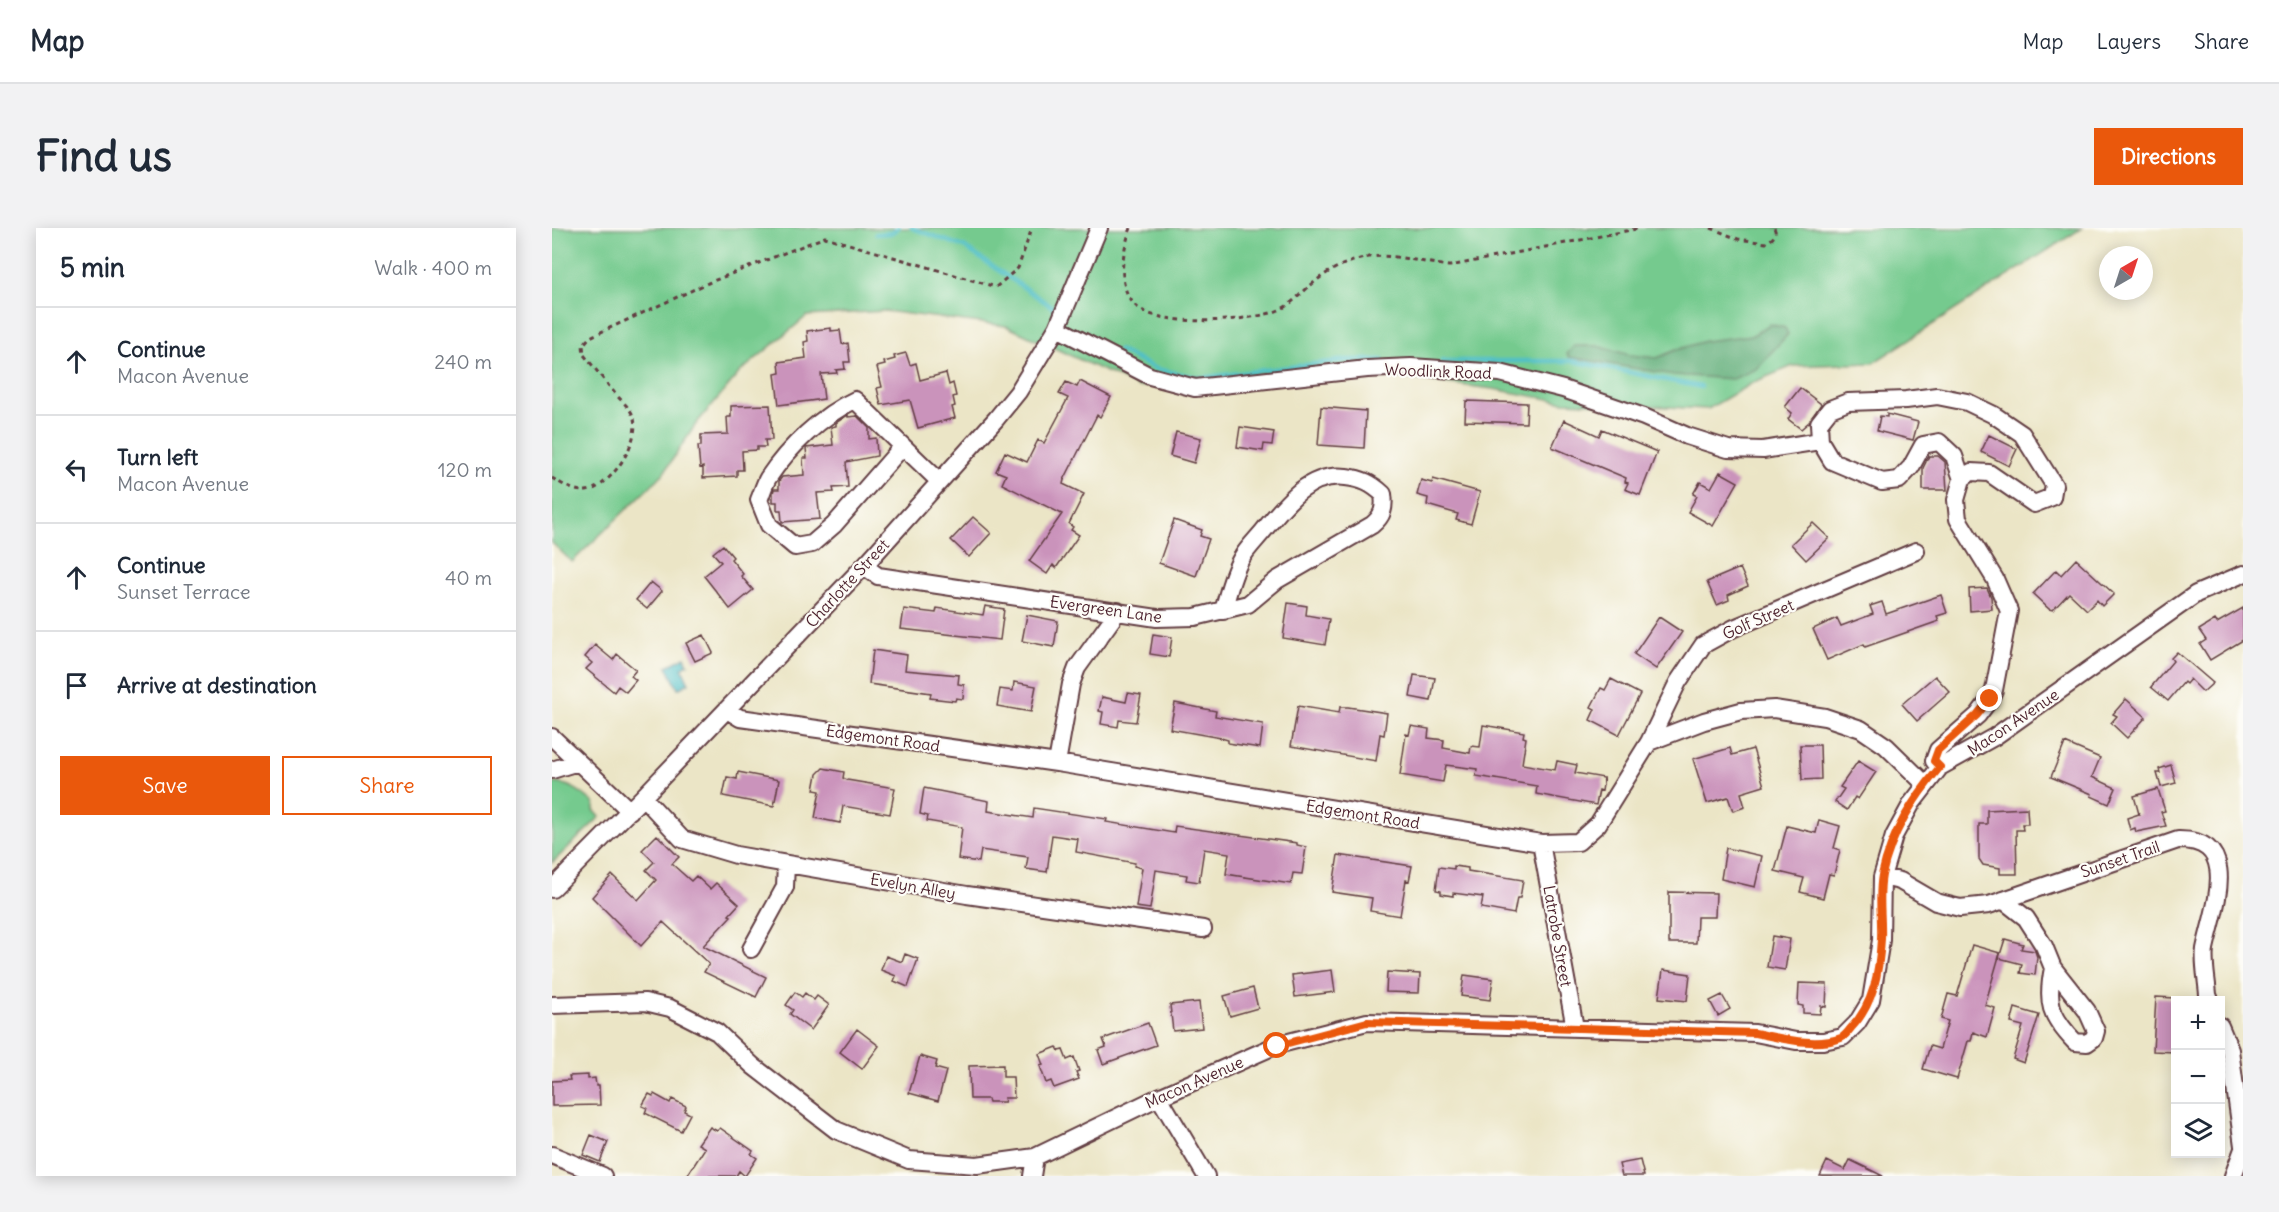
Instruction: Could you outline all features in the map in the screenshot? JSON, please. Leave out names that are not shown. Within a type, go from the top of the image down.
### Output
[{"type":"street","name":"Charlotte Street","points":[[552,889],[630,811],[864,566],[1018,392],[1057,328],[1096,234]]},
{"type":"street","name":"Woodlink Road","points":[[1057,328],[1150,376],[1195,388],[1367,369],[1411,367],[1500,373],[1563,389],[1728,449],[1763,450],[1820,441]]},
{"type":"street","points":[[1940,767],[1934,761],[1938,750],[1977,715],[1994,690],[2009,611],[1995,579],[1958,519],[1956,500],[1962,479],[1954,456],[1939,442],[1923,445],[1911,467],[1899,480],[1882,482],[1832,461],[1820,441],[1819,423],[1830,409],[1848,402],[1906,400],[1937,396],[1966,402],[1994,415],[2022,434],[2054,485],[2052,497],[2034,504],[1989,473],[1971,472],[1962,479]]},
{"type":"street","points":[[903,446],[834,525],[812,544],[795,547],[769,525],[759,500],[767,480],[805,435],[839,407],[855,400],[903,446],[939,482]]},
{"type":"street","name":"Evergreen Lane","points":[[864,566],[879,576],[1157,618],[1195,617],[1223,612],[1248,604],[1277,580],[1372,525],[1381,518],[1384,505],[1383,494],[1371,483],[1336,476],[1309,484],[1295,495],[1241,558],[1230,584],[1223,612]]},
{"type":"street","name":"Golf Street","points":[[1649,742],[1678,682],[1703,645],[1734,628],[1916,551]]},
{"type":"street","name":"Macon Avenue","points":[[552,1005],[645,1002],[670,1008],[717,1032],[753,1066],[836,1131],[909,1160],[977,1165],[1035,1156],[1159,1097],[1277,1046],[1367,1022],[1755,1033],[1796,1041],[1823,1041],[1843,1037],[1857,1023],[1871,1000],[1881,939],[1882,877],[1894,836],[1925,784],[1940,767],[1994,737],[2196,594],[2243,574]]},
{"type":"street","points":[[1058,763],[1071,684],[1077,668],[1118,612]]},
{"type":"street","points":[[1649,742],[1704,721],[1741,711],[1774,709],[1825,717],[1861,729],[1886,746],[1925,784]]},
{"type":"street","name":"Edgemont Road","points":[[727,710],[740,718],[1058,763],[1541,843],[1578,842],[1598,824],[1649,742]]},
{"type":"street","points":[[552,736],[630,811]]},
{"type":"street","points":[[552,770],[578,762]]},
{"type":"street","name":"Evelyn Alley","points":[[643,797],[682,839],[736,855],[967,895],[1203,929]]},
{"type":"street","name":"Sunset Trail","points":[[1882,877],[1900,881],[1936,902],[1960,908],[1989,905],[2178,840],[2193,840],[2209,847],[2218,863],[2218,901],[2205,951],[2208,996]]},
{"type":"street","name":"Latrobe Street","points":[[1541,843],[1575,1028]]},
{"type":"street","points":[[751,949],[785,887],[786,864]]},
{"type":"street","points":[[2003,900],[2026,918],[2044,946],[2053,968]]},
{"type":"street","points":[[2225,1038],[2230,1050],[2243,1148],[2233,1176]]},
{"type":"street","points":[[1159,1097],[1206,1176]]},
{"type":"street","points":[[552,1155],[603,1176]]},
{"type":"street","points":[[1032,1176],[1035,1156]]},
{"type":"path","points":[[552,478],[577,491],[593,490],[612,475],[619,466],[633,436],[635,428],[633,414],[584,355],[583,345],[590,337],[708,283],[825,237],[996,287],[1018,268],[1032,228]]},
{"type":"path","points":[[1131,228],[1122,266],[1125,287],[1137,308],[1173,320],[1214,321],[1279,310],[1337,266],[1365,258],[1393,256],[1450,266],[1641,228]]},
{"type":"path","points":[[1711,228],[1738,239],[1766,243],[1774,237],[1774,228]]},
{"type":"green space","points":[[552,228],[2082,228],[1873,363],[1793,366],[1754,382],[1708,409],[1565,402],[1493,389],[1322,368],[1139,387],[1006,326],[884,311],[807,316],[740,372],[696,424],[663,474],[572,562],[552,543]]},
{"type":"green space","points":[[1770,324],[1785,328],[1788,334],[1756,369],[1733,379],[1674,375],[1569,357],[1567,354],[1574,346],[1597,346],[1630,355],[1657,358],[1705,341],[1753,335]]},
{"type":"green space","points":[[557,783],[573,788],[594,803],[594,810],[600,817],[552,863],[552,784]]},
{"type":"water","points":[[685,657],[688,664],[682,668],[689,683],[678,689],[667,666]]},
{"type":"building","points":[[831,328],[831,331],[840,330],[842,344],[848,343],[850,362],[844,362],[845,369],[836,370],[837,373],[821,374],[824,399],[779,405],[775,374],[780,373],[779,362],[806,358],[804,342],[808,341],[807,331]]},
{"type":"building","points":[[906,353],[910,365],[916,363],[920,380],[946,373],[949,385],[953,383],[956,396],[953,397],[955,406],[952,407],[955,418],[918,428],[910,400],[881,405],[877,388],[882,387],[877,367],[895,359],[894,356]]},
{"type":"building","points":[[1080,381],[1111,397],[1100,417],[1097,415],[1063,484],[1084,494],[1069,524],[1073,527],[1071,530],[1079,535],[1056,568],[1053,565],[1047,574],[1029,561],[1062,514],[1002,484],[1006,475],[996,471],[1005,452],[1027,462],[1038,440],[1044,443],[1068,398],[1059,394],[1066,382],[1077,387]]},
{"type":"building","points":[[1800,388],[1821,404],[1809,422],[1801,429],[1788,419],[1792,413],[1785,407]]},
{"type":"building","points":[[1466,401],[1527,403],[1526,423],[1465,421]]},
{"type":"building","points":[[770,405],[772,440],[765,440],[766,447],[742,451],[743,470],[737,470],[737,476],[703,478],[698,446],[701,446],[701,435],[728,434],[727,417],[731,417],[731,406]]},
{"type":"building","points":[[1321,407],[1366,411],[1364,448],[1318,445]]},
{"type":"building","points":[[1887,414],[1918,422],[1913,440],[1877,431],[1880,416],[1887,417]]},
{"type":"building","points":[[848,415],[848,417],[857,416],[869,428],[869,439],[876,438],[877,456],[846,462],[848,487],[833,488],[834,492],[817,493],[820,519],[782,522],[781,510],[777,510],[777,502],[773,502],[774,489],[779,489],[779,481],[782,477],[804,475],[803,458],[807,458],[806,448],[833,445],[831,427],[836,426],[836,423]]},
{"type":"building","points":[[1564,420],[1599,436],[1602,429],[1657,452],[1640,495],[1625,489],[1628,483],[1625,482],[1626,478],[1552,447]]},
{"type":"building","points":[[1240,427],[1274,432],[1272,445],[1264,444],[1263,451],[1237,447]]},
{"type":"building","points":[[1176,432],[1201,438],[1194,463],[1170,456]]},
{"type":"building","points":[[1989,435],[2017,449],[2009,466],[1981,452]]},
{"type":"building","points":[[1929,456],[1938,456],[1945,462],[1947,490],[1923,490],[1923,468]]},
{"type":"building","points":[[1720,472],[1738,482],[1713,526],[1688,512],[1697,496],[1693,494],[1700,482],[1711,488]]},
{"type":"building","points":[[1433,479],[1480,492],[1471,524],[1456,520],[1458,514],[1427,505],[1428,498],[1417,495],[1421,480],[1432,483]]},
{"type":"building","points":[[973,517],[991,533],[969,557],[951,540]]},
{"type":"building","points":[[1174,520],[1202,530],[1200,536],[1209,539],[1196,576],[1159,563]]},
{"type":"building","points":[[1813,523],[1829,538],[1806,560],[1791,544]]},
{"type":"building","points":[[723,545],[743,574],[741,576],[753,590],[730,609],[704,576],[721,562],[713,553]]},
{"type":"building","points":[[2076,559],[2114,594],[2102,606],[2097,600],[2087,610],[2069,593],[2053,610],[2049,609],[2033,594],[2056,570],[2061,575]]},
{"type":"building","points":[[1740,568],[1748,586],[1728,595],[1729,600],[1717,605],[1707,582]]},
{"type":"building","points":[[651,582],[662,591],[647,609],[636,600]]},
{"type":"building","points":[[1987,588],[1991,597],[1992,609],[1970,611],[1969,589]]},
{"type":"building","points":[[1941,595],[1947,613],[1937,616],[1939,621],[1865,647],[1864,644],[1827,660],[1813,629],[1837,618],[1841,626],[1873,614],[1870,606],[1882,602],[1886,614]]},
{"type":"building","points":[[1288,603],[1307,606],[1306,615],[1329,619],[1325,645],[1283,638]]},
{"type":"building","points":[[985,606],[1004,609],[1000,640],[901,629],[904,609],[936,613],[937,608],[983,615]]},
{"type":"building","points":[[2243,608],[2243,640],[2210,660],[2200,644],[2206,640],[2199,630]]},
{"type":"building","points":[[1027,615],[1058,621],[1054,647],[1022,641]]},
{"type":"building","points":[[1659,617],[1682,632],[1656,669],[1634,654]]},
{"type":"building","points":[[1153,634],[1172,637],[1169,657],[1150,654]]},
{"type":"building","points":[[704,635],[713,653],[695,661],[686,643]]},
{"type":"building","points":[[595,645],[613,660],[617,654],[636,670],[631,676],[636,680],[626,692],[618,686],[614,692],[586,669],[592,663],[585,657]]},
{"type":"building","points":[[873,650],[907,655],[905,670],[959,675],[958,684],[964,685],[963,699],[956,698],[955,701],[930,698],[931,693],[869,684]]},
{"type":"building","points":[[2177,652],[2213,683],[2203,692],[2190,679],[2186,684],[2184,682],[2168,701],[2151,687],[2173,661],[2171,658]]},
{"type":"building","points":[[1414,675],[1435,678],[1431,701],[1410,697]]},
{"type":"building","points":[[1935,676],[1950,692],[1917,721],[1902,704]]},
{"type":"building","points":[[1611,679],[1640,694],[1619,735],[1590,720],[1595,709],[1591,707],[1601,688],[1605,690]]},
{"type":"building","points":[[1014,682],[1036,686],[1031,712],[997,706],[1000,689],[1013,691]]},
{"type":"building","points":[[1128,693],[1141,695],[1136,722],[1119,720],[1118,727],[1101,724],[1103,712],[1099,711],[1102,697],[1126,702]]},
{"type":"building","points":[[2126,699],[2146,717],[2127,738],[2111,723],[2117,716],[2113,714]]},
{"type":"building","points":[[1175,703],[1216,711],[1215,716],[1263,724],[1260,748],[1170,729]]},
{"type":"building","points":[[1298,706],[1339,713],[1340,707],[1348,707],[1387,713],[1384,735],[1380,734],[1376,761],[1291,746]]},
{"type":"building","points":[[1483,725],[1524,732],[1523,737],[1526,738],[1522,764],[1555,770],[1557,761],[1577,765],[1575,773],[1604,778],[1596,805],[1536,794],[1537,786],[1476,776],[1477,769],[1446,765],[1443,782],[1400,775],[1406,734],[1409,735],[1411,726],[1429,729],[1428,738],[1444,740],[1443,748],[1470,753],[1471,746],[1480,747]]},
{"type":"building","points":[[2065,743],[2100,758],[2092,777],[2116,788],[2109,804],[2091,796],[2092,794],[2051,777]]},
{"type":"building","points":[[1800,745],[1820,745],[1821,779],[1802,780]]},
{"type":"building","points":[[1730,748],[1732,755],[1753,749],[1764,786],[1741,793],[1745,807],[1733,811],[1728,797],[1707,803],[1693,759]]},
{"type":"building","points":[[1858,761],[1876,772],[1858,799],[1855,797],[1847,810],[1835,802],[1844,789],[1840,787]]},
{"type":"building","points":[[2171,765],[2176,783],[2161,787],[2157,773],[2160,773],[2159,769]]},
{"type":"building","points":[[823,768],[844,772],[843,778],[847,780],[895,788],[890,814],[843,806],[840,823],[815,818],[820,791],[814,790],[817,774]]},
{"type":"building","points":[[738,772],[779,780],[774,806],[723,796],[727,777],[737,779]]},
{"type":"building","points":[[924,788],[989,801],[988,811],[1033,818],[1034,808],[1107,819],[1106,822],[1174,833],[1175,826],[1297,843],[1297,845],[1306,847],[1302,874],[1293,873],[1291,884],[1226,874],[1229,853],[1204,849],[1199,882],[1186,880],[1187,875],[1156,870],[1150,909],[1136,907],[1142,868],[1134,866],[1135,863],[1076,852],[1078,839],[1052,835],[1047,872],[1026,869],[1028,857],[981,850],[979,862],[958,859],[962,827],[927,821],[928,816],[920,814]]},
{"type":"building","points":[[2158,789],[2165,811],[2161,812],[2166,826],[2136,832],[2135,828],[2130,830],[2127,818],[2139,814],[2134,796]]},
{"type":"building","points":[[2027,808],[2028,824],[2022,824],[2023,830],[2016,830],[2017,874],[2000,874],[2000,868],[1983,865],[1979,859],[1979,824],[1987,824],[1987,810]]},
{"type":"building","points":[[1819,820],[1840,826],[1834,848],[1840,850],[1834,875],[1829,874],[1823,898],[1800,892],[1804,878],[1775,871],[1787,826],[1816,833]]},
{"type":"building","points":[[657,835],[679,857],[672,864],[691,881],[696,876],[710,889],[716,883],[739,904],[703,946],[766,977],[756,997],[704,972],[709,964],[663,922],[641,946],[592,897],[612,875],[638,900],[656,880],[646,870],[654,862],[642,850]]},
{"type":"building","points":[[1726,848],[1762,856],[1755,887],[1721,879]]},
{"type":"building","points":[[1338,855],[1412,866],[1409,881],[1406,880],[1400,916],[1370,911],[1372,898],[1332,892]]},
{"type":"building","points":[[1454,866],[1468,868],[1468,871],[1523,880],[1514,914],[1481,908],[1483,897],[1453,893],[1453,896],[1441,894],[1441,891],[1436,890],[1439,867],[1454,869]]},
{"type":"building","points":[[1669,892],[1716,893],[1715,917],[1697,917],[1696,943],[1669,943]]},
{"type":"building","points":[[1772,936],[1790,939],[1785,970],[1767,967]]},
{"type":"building","points":[[2005,939],[2023,944],[2021,949],[2035,951],[2037,957],[2035,975],[2020,973],[2022,964],[1999,958]]},
{"type":"building","points":[[1972,945],[2000,953],[1985,1005],[1995,1008],[1987,1037],[1973,1032],[1971,1041],[1968,1041],[1957,1079],[1923,1069],[1930,1046],[1940,1049],[1948,1021],[1941,1019],[1948,994],[1957,996]]},
{"type":"building","points":[[905,954],[918,959],[908,987],[894,981],[896,976],[881,970],[886,956],[902,962]]},
{"type":"building","points":[[1332,970],[1335,992],[1295,997],[1292,975]]},
{"type":"building","points":[[1663,970],[1690,974],[1687,1001],[1659,998]]},
{"type":"building","points":[[1387,972],[1420,974],[1419,993],[1386,992]]},
{"type":"building","points":[[1464,975],[1493,979],[1490,1000],[1461,996]]},
{"type":"building","points":[[1799,983],[1827,984],[1826,1007],[1821,1006],[1820,1014],[1803,1013],[1803,1006],[1798,1005]]},
{"type":"building","points":[[1253,988],[1258,1008],[1230,1016],[1224,996]]},
{"type":"building","points":[[795,992],[802,997],[805,993],[814,1000],[817,996],[829,1005],[811,1030],[790,1014],[793,1010],[786,1005]]},
{"type":"building","points":[[1722,995],[1730,1009],[1718,1016],[1710,1001]]},
{"type":"building","points":[[2156,997],[2171,998],[2171,1052],[2153,1051]]},
{"type":"building","points":[[1199,1002],[1202,1028],[1173,1031],[1170,1005]]},
{"type":"building","points":[[2015,1008],[2039,1015],[2024,1063],[2013,1059],[2023,1026],[2011,1023]]},
{"type":"building","points":[[1148,1023],[1156,1045],[1103,1064],[1098,1050],[1106,1047],[1103,1039]]},
{"type":"building","points":[[857,1029],[879,1046],[862,1069],[840,1052]]},
{"type":"building","points":[[1057,1047],[1059,1051],[1063,1050],[1067,1060],[1074,1057],[1079,1079],[1054,1088],[1051,1081],[1046,1083],[1040,1066],[1043,1065],[1039,1054]]},
{"type":"building","points":[[920,1056],[937,1061],[935,1068],[946,1071],[938,1101],[909,1093]]},
{"type":"building","points":[[1003,1065],[1003,1077],[1013,1077],[1014,1098],[1004,1098],[1005,1102],[970,1099],[969,1066]]},
{"type":"building","points":[[588,1075],[588,1079],[595,1078],[596,1086],[599,1086],[600,1105],[552,1106],[552,1081],[570,1080],[569,1076]]},
{"type":"building","points":[[649,1094],[653,1096],[654,1094],[670,1103],[672,1099],[686,1106],[684,1111],[690,1114],[681,1131],[645,1113],[647,1108],[642,1106]]},
{"type":"building","points":[[710,1127],[717,1131],[720,1128],[753,1151],[751,1154],[757,1158],[745,1176],[739,1171],[736,1176],[687,1176],[705,1148],[698,1144]]},
{"type":"building","points":[[591,1135],[608,1142],[600,1162],[583,1155]]},
{"type":"building","points":[[1640,1160],[1644,1176],[1622,1176],[1619,1164]]},
{"type":"building","points":[[1850,1160],[1883,1176],[1820,1176],[1827,1161],[1845,1170]]},
{"type":"waterway","points":[[876,234],[891,233],[898,228]]},
{"type":"waterway","points":[[912,228],[964,247],[1051,306],[1058,314]]},
{"type":"waterway","points":[[1118,350],[1156,369],[1200,378],[1347,360],[1382,360]]},
{"type":"waterway","points":[[1442,361],[1573,361],[1701,387]]},
{"type":"route","points":[[1277,1046],[1367,1022],[1755,1033],[1796,1041],[1823,1041],[1843,1037],[1857,1023],[1871,1000],[1881,939],[1882,877],[1894,836],[1912,803],[1940,767],[1934,761],[1938,750],[1977,715],[1990,699]]}]
